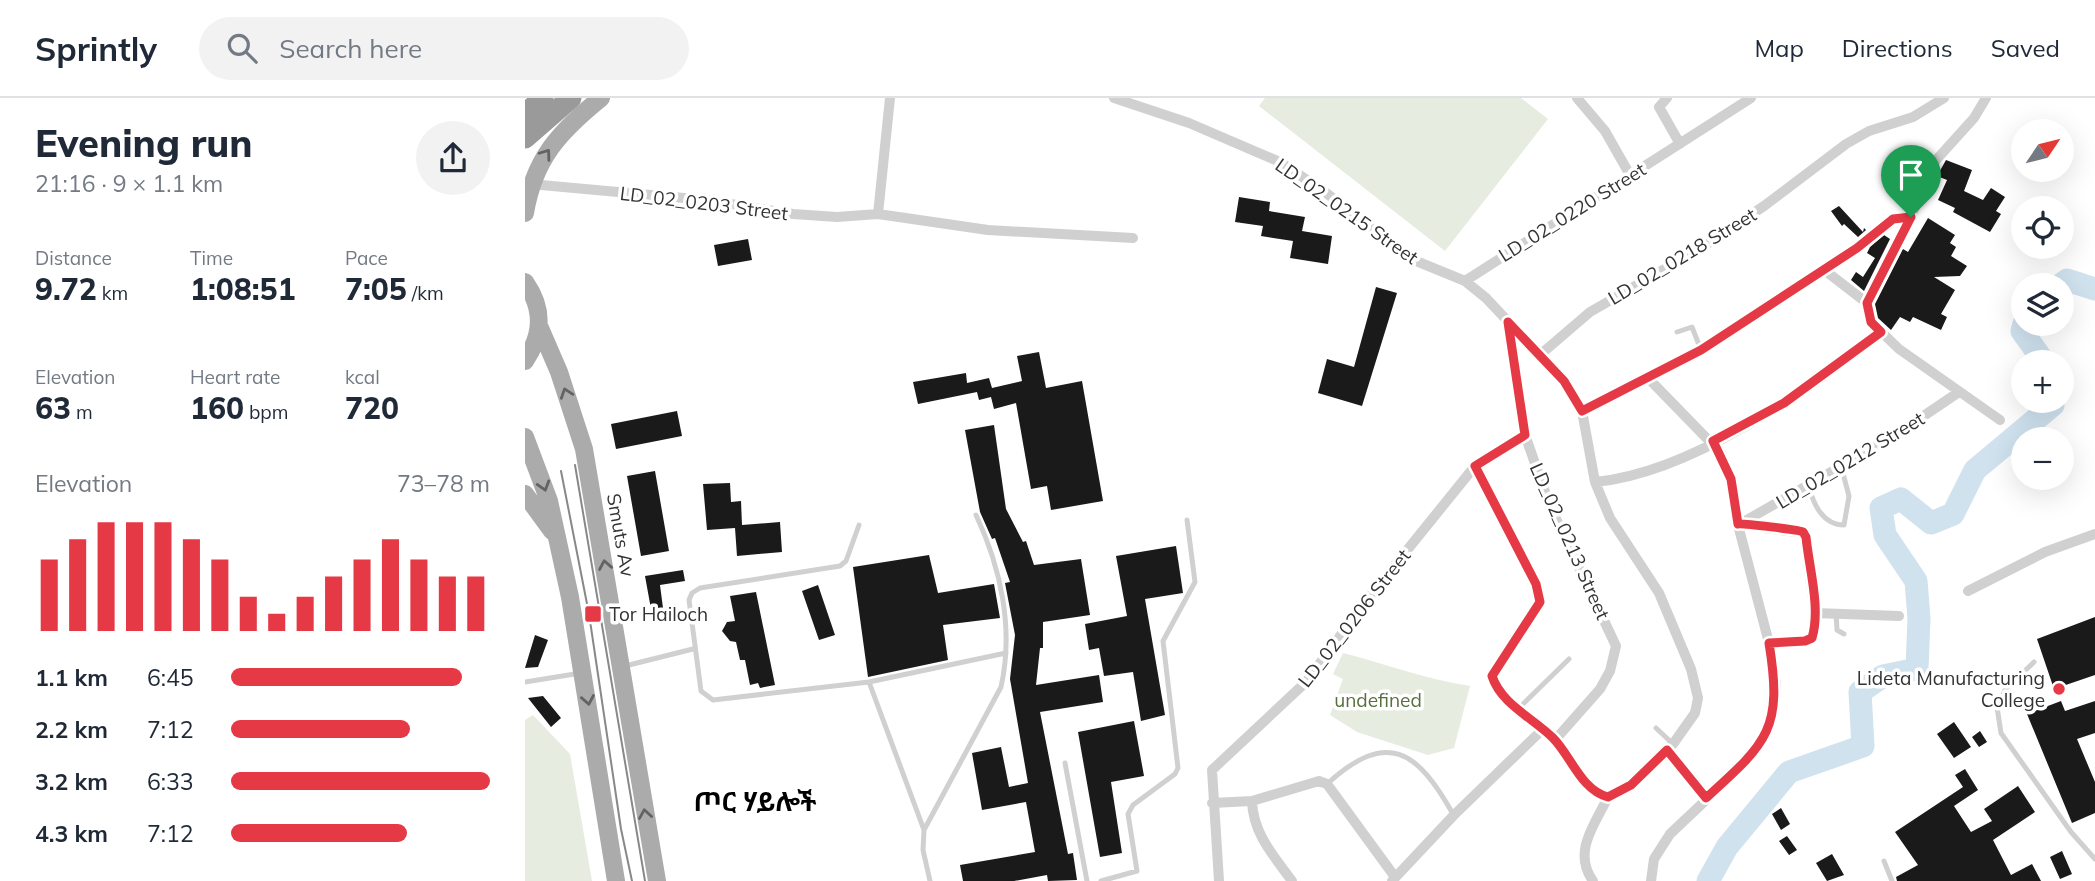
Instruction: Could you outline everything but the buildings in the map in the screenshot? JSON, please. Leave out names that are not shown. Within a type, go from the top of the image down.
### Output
[{"type":"highway","points":[[525,114],[543,98]]},
{"type":"highway","points":[[525,138],[571,98]]},
{"type":"main road","points":[[525,213],[530,184],[539,163],[558,137],[601,98]]},
{"type":"main road","name":"Smuts Av","points":[[525,282],[540,311],[540,328],[559,372],[584,449],[657,881]]},
{"type":"main road","points":[[525,361],[535,345],[540,328]]},
{"type":"main road","points":[[525,437],[542,477],[557,537],[583,673],[616,881]]},
{"type":"main road","points":[[525,494],[557,537]]},
{"type":"street","points":[[878,214],[890,98]]},
{"type":"street","name":"LD_02_0215 Street","points":[[1114,98],[1189,123],[1280,162],[1325,192],[1409,258],[1465,281],[1541,354],[1564,381],[1582,411],[1595,482],[1620,536],[1642,564],[1659,593],[1695,681],[1698,698],[1695,713],[1670,747],[1631,785],[1608,797]]},
{"type":"street","points":[[1577,98],[1605,131],[1630,175]]},
{"type":"street","points":[[1667,98],[1659,104],[1660,111],[1680,144]]},
{"type":"street","name":"LD_02_0220 Street","points":[[1465,281],[1751,98]]},
{"type":"street","name":"LD_02_0218 Street","points":[[1541,354],[1590,312],[1701,248],[1859,136],[1927,103],[1944,98]]},
{"type":"street","points":[[1986,98],[1974,118],[1927,170],[1911,217],[1867,303],[1871,322],[1881,332],[2000,420]]},
{"type":"street","name":"LD_02_0203 Street","points":[[530,184],[706,200],[793,214],[837,217],[878,214],[988,230],[1133,238]]},
{"type":"street","points":[[1582,411],[1701,350],[1893,219],[1911,217]]},
{"type":"street","points":[[1823,269],[1867,303]]},
{"type":"street","name":"LD_02_0213 Street","points":[[1508,322],[1525,435],[1550,506],[1616,646],[1610,671],[1600,689],[1555,740]]},
{"type":"street","points":[[1595,482],[1626,479],[1713,441],[1784,403],[1881,332]]},
{"type":"street","points":[[1648,378],[1688,422],[1713,441],[1731,479],[1776,684],[1775,711],[1768,730],[1744,764],[1670,834],[1654,859],[1651,881]]},
{"type":"street","name":"LD_02_0212 Street","points":[[1742,523],[1894,436],[1959,392]]},
{"type":"street","name":"LD_02_0206 Street","points":[[1219,881],[1212,770],[1306,682],[1374,591],[1475,466],[1525,435]]},
{"type":"street","points":[[1475,466],[1540,595],[1540,602],[1492,676],[1518,709],[1555,740],[1586,781],[1600,795],[1608,797],[1586,839],[1585,866],[1593,881]]},
{"type":"street","points":[[1742,523],[1804,533],[1815,613],[1814,632],[1809,640],[1769,643]]},
{"type":"street","points":[[1968,591],[2045,552],[2095,534]]},
{"type":"street","points":[[1815,613],[1899,616]]},
{"type":"street","points":[[1212,803],[1252,801],[1309,783],[1319,781],[1327,784],[1393,879],[1454,815],[1543,729]]},
{"type":"street","points":[[1252,801],[1252,819],[1261,839],[1292,881]]},
{"type":"lane","points":[[1677,332],[1692,327],[1701,350]]},
{"type":"lane","points":[[1809,486],[1814,507],[1833,524],[1844,525],[1849,496],[1841,466]]},
{"type":"lane","points":[[924,830],[1001,687],[1006,653],[997,564],[976,515]]},
{"type":"lane","points":[[1101,881],[1137,871],[1128,814],[1133,805],[1175,774],[1178,768],[1163,640],[1195,582],[1187,520]]},
{"type":"lane","points":[[859,525],[846,561],[840,566],[700,589],[692,593],[689,600],[693,649],[701,691],[713,700],[869,682],[1006,653]]},
{"type":"lane","points":[[1836,613],[1837,630],[1844,634]]},
{"type":"lane","points":[[622,666],[693,649]]},
{"type":"lane","points":[[1518,709],[1569,659]]},
{"type":"lane","points":[[2034,662],[2005,690],[1997,707],[2001,733],[2071,832],[2095,859]]},
{"type":"lane","points":[[525,682],[583,673]]},
{"type":"lane","points":[[869,682],[924,830],[923,850],[930,881]]},
{"type":"lane","points":[[1656,728],[1706,798]]},
{"type":"lane","points":[[1327,784],[1367,754],[1394,753],[1418,764],[1454,815]]},
{"type":"lane","points":[[1065,763],[1087,881]]},
{"type":"lane","points":[[1884,861],[1892,881]]},
{"type":"green space","points":[[1265,98],[1521,98],[1548,119],[1445,251],[1259,106]]},
{"type":"green space","name":"undefined","points":[[1343,653],[1470,686],[1454,748],[1428,755],[1357,732],[1330,715],[1343,679],[1333,674]]},
{"type":"green space","points":[[533,715],[570,754],[592,881],[525,881],[525,720]]},
{"type":"waterway","points":[[2074,282],[2095,289]]},
{"type":"waterway","points":[[2026,336],[2035,350]]},
{"type":"waterway","points":[[1708,881],[1727,847],[1789,772],[1863,746],[1860,692],[1883,676],[1917,669],[1919,618],[1916,581],[1885,535],[1881,508],[1901,499],[1931,523],[1953,514],[1975,470],[2043,413]]},
{"type":"tram line","points":[[575,465],[645,881]]},
{"type":"tram line","points":[[561,471],[589,614],[621,829],[632,881]]},
{"type":"place","name":"Tor Hailoch","points":[[593,614]]},
{"type":"place","name":"Lideta Manufacturing College","points":[[2059,689]]},
{"type":"district","name":"ጦር ሃይሎች","points":[[755,801]]},
{"type":"route","points":[[1911,217],[1867,303],[1871,322],[1881,332],[1784,403],[1713,441],[1731,479],[1738,524],[1747,522],[1764,528],[1798,531],[1806,537],[1815,613],[1814,632],[1812,638],[1805,641],[1769,643],[1776,684],[1775,711],[1768,730],[1744,764],[1706,798],[1667,750],[1631,785],[1608,797],[1600,795],[1577,771],[1555,740],[1512,704],[1494,683],[1492,676],[1540,602],[1536,584],[1475,466],[1500,453],[1525,435],[1508,322],[1564,381],[1582,411],[1701,350],[1857,248],[1893,219],[1911,217]]}]
